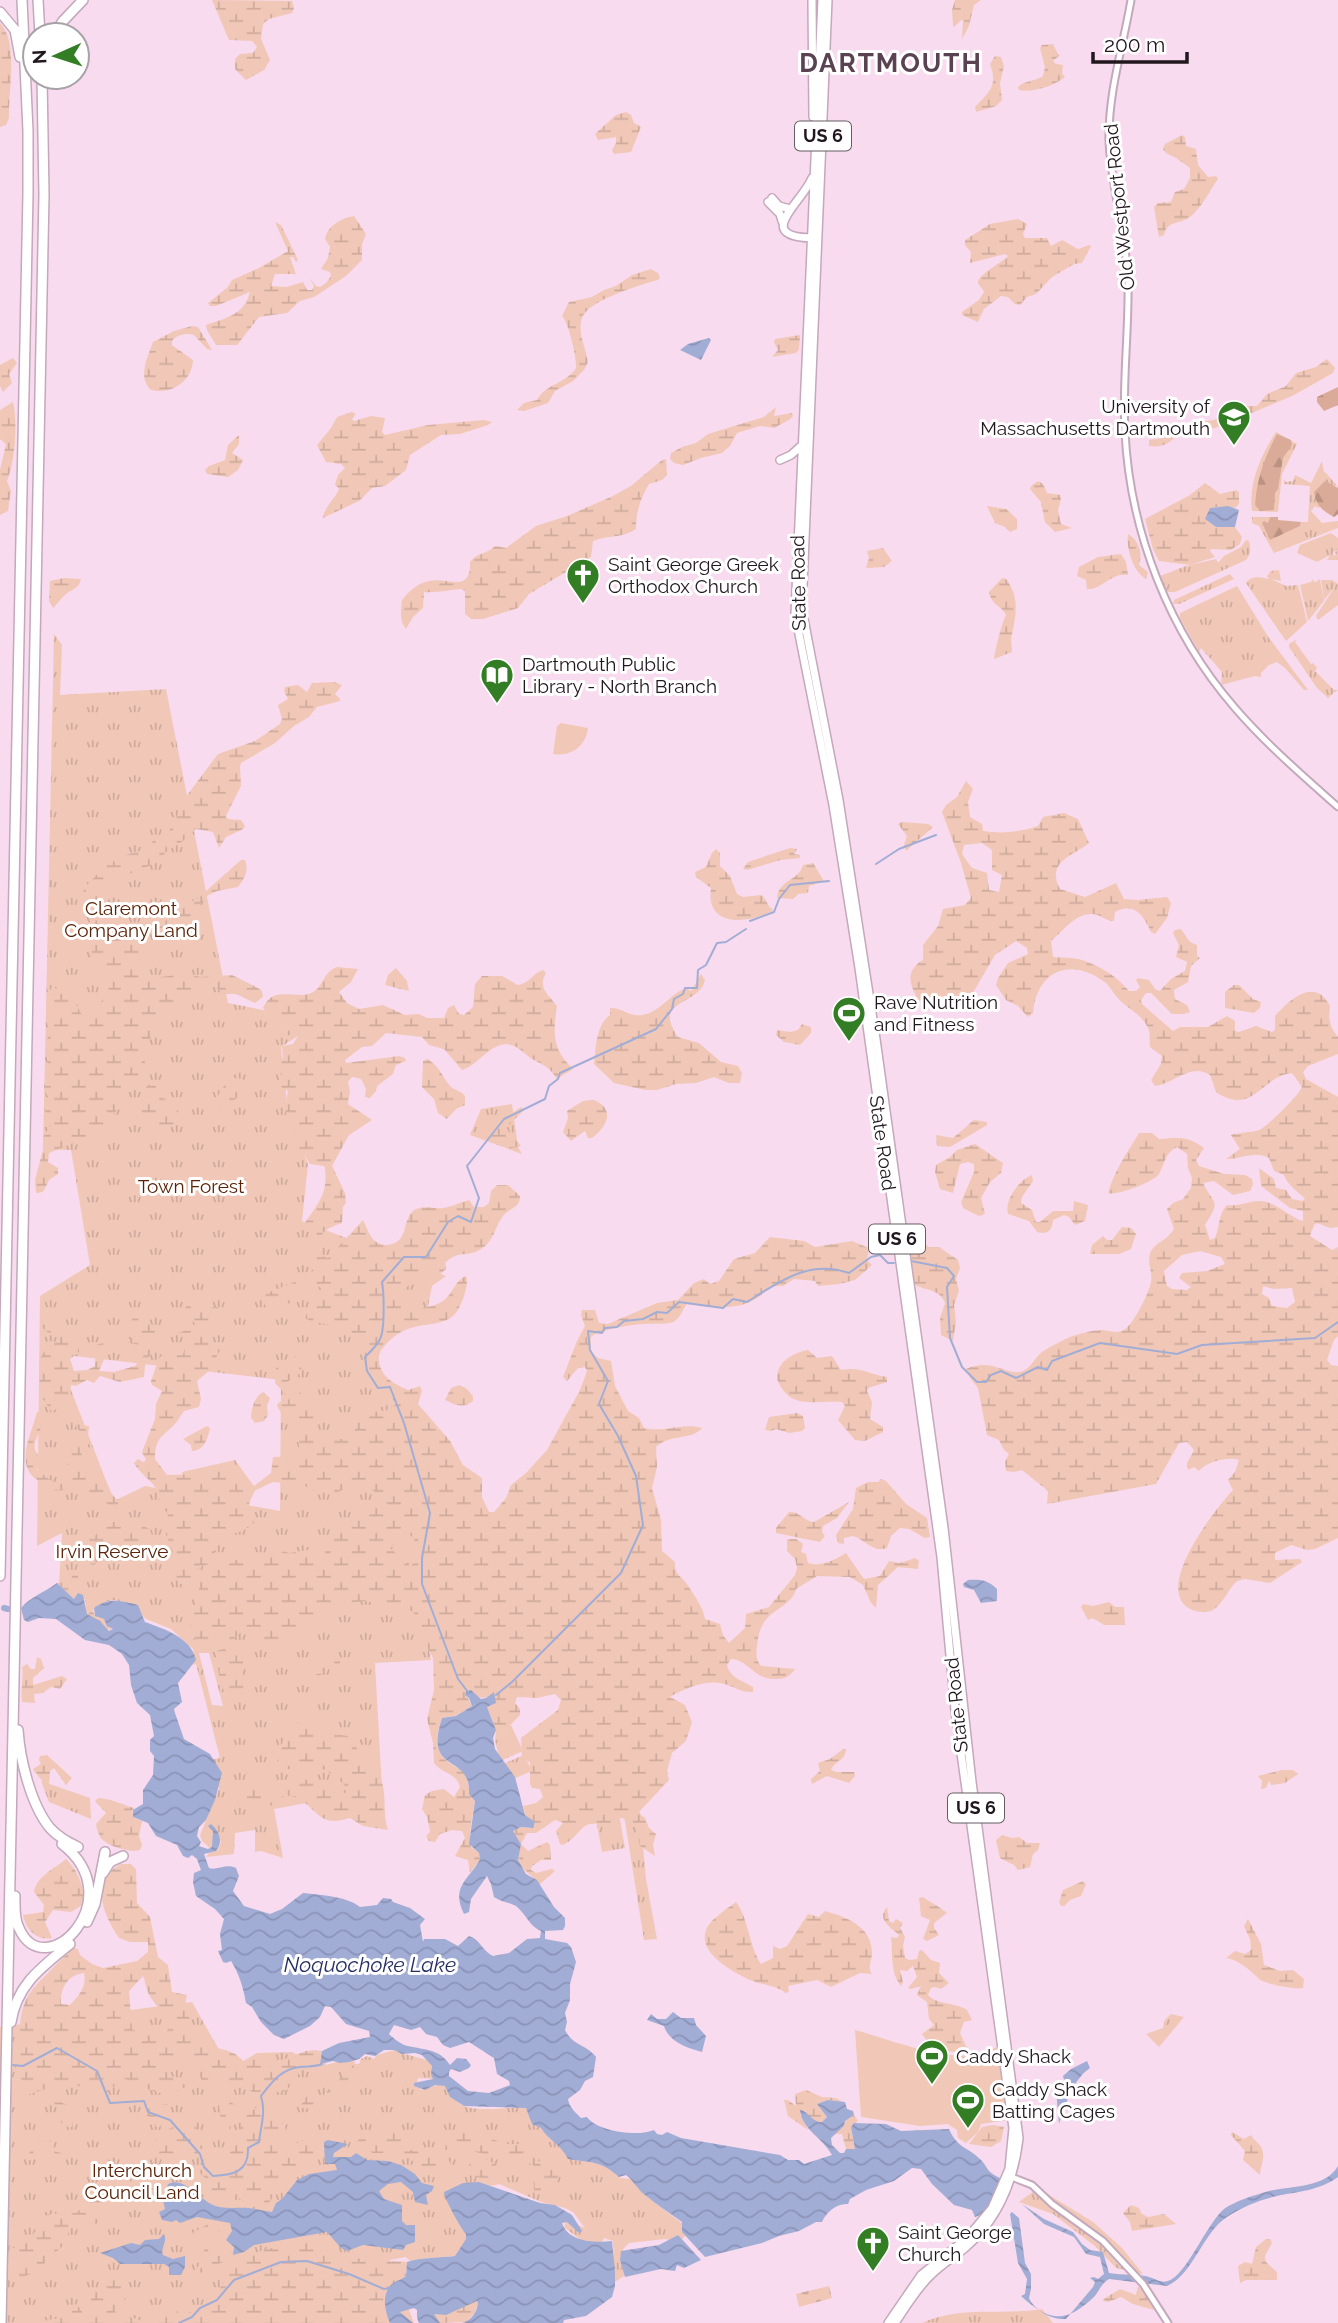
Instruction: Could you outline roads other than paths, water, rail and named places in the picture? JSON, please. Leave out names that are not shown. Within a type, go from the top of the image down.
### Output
[{"type":"highway","points":[[0,1576],[28,208],[22,0]]},
{"type":"highway","points":[[38,0],[39,21]]},
{"type":"highway","points":[[63,21],[83,0]]},
{"type":"highway","points":[[0,12],[18,37],[27,115]]},
{"type":"highway","points":[[1,2323],[44,195],[43,91]]},
{"type":"highway","points":[[14,1676],[19,1749],[25,1777],[47,1825],[60,1838],[78,1847]]},
{"type":"highway","points":[[10,1838],[18,1926],[29,1941],[42,1947],[57,1945],[70,1937],[81,1922],[87,1905],[88,1889],[84,1871],[75,1856],[62,1844]]},
{"type":"highway","points":[[6,2062],[13,2014],[19,1994],[33,1974],[85,1927],[92,1912],[105,1852]]},
{"type":"highway","points":[[99,1881],[110,1863],[123,1856]]},
{"type":"main road","points":[[813,0],[812,105],[816,139]]},
{"type":"main road","name":"State Road","points":[[828,0],[794,588],[796,621],[832,797],[845,876],[941,1557],[955,1710],[1012,2120],[1009,2176],[997,2198],[982,2222],[965,2240],[924,2272],[888,2323]]},
{"type":"main road","name":"Old Westport Road","points":[[1131,0],[1114,79],[1109,131],[1128,281],[1125,433],[1137,516],[1150,560],[1167,600],[1207,672],[1258,734],[1338,807]]},
{"type":"main road","points":[[813,43],[822,4]]},
{"type":"main road","name":"State Road","points":[[822,4],[802,609],[838,791],[857,911],[944,1528],[970,1770],[1019,2138],[1003,2199],[987,2225],[967,2246],[927,2279],[895,2323]]},
{"type":"main road","points":[[783,222],[790,209],[806,191],[815,171]]},
{"type":"main road","points":[[790,209],[770,200],[780,214],[789,235],[815,238]]},
{"type":"main road","points":[[780,460],[802,445]]},
{"type":"main road","points":[[1009,2176],[1032,2185],[1052,2204],[1103,2241],[1131,2269],[1168,2323]]},
{"type":"water","points":[[709,338],[711,340],[701,360],[680,350],[688,344]]},
{"type":"water","points":[[1228,506],[1239,510],[1235,527],[1216,527],[1205,519],[1210,508]]},
{"type":"water","points":[[968,1580],[981,1580],[997,1589],[997,1601],[981,1603],[974,1590],[964,1587],[963,1584]]},
{"type":"water","name":"Noquochoke Lake","points":[[57,1583],[74,1599],[78,1593],[83,1595],[87,1614],[100,1621],[109,1631],[113,1629],[107,1626],[104,1619],[95,1616],[94,1608],[110,1601],[120,1601],[138,1605],[145,1622],[176,1635],[189,1645],[196,1660],[178,1683],[182,1702],[174,1709],[184,1739],[210,1754],[222,1773],[215,1800],[206,1820],[199,1827],[199,1846],[208,1849],[212,1847],[213,1831],[208,1826],[211,1824],[220,1840],[216,1851],[204,1854],[209,1868],[236,1868],[239,1876],[233,1891],[244,1906],[270,1914],[282,1909],[303,1893],[341,1898],[360,1907],[377,1905],[383,1898],[391,1899],[425,1919],[420,1925],[423,1942],[424,1939],[445,1939],[458,1946],[469,1936],[493,1956],[509,1953],[527,1939],[540,1938],[541,1931],[534,1927],[516,1906],[494,1897],[487,1876],[471,1899],[469,1912],[464,1914],[460,1904],[460,1890],[480,1859],[479,1853],[469,1844],[475,1801],[469,1794],[468,1781],[463,1773],[443,1756],[438,1748],[438,1736],[442,1718],[456,1716],[472,1706],[465,1695],[466,1691],[471,1690],[481,1699],[494,1692],[496,1703],[487,1707],[496,1730],[493,1738],[495,1749],[515,1777],[525,1815],[535,1822],[533,1828],[521,1827],[513,1831],[521,1844],[518,1860],[526,1874],[537,1880],[554,1907],[565,1918],[563,1930],[545,1931],[545,1939],[567,1943],[576,1962],[570,1984],[570,2000],[565,2013],[565,2030],[572,2039],[596,2057],[593,2077],[585,2081],[580,2090],[568,2099],[577,2114],[609,2130],[639,2133],[654,2130],[662,2135],[667,2132],[681,2138],[780,2155],[804,2164],[832,2155],[809,2129],[800,2110],[822,2122],[827,2117],[817,2104],[828,2100],[845,2102],[847,2109],[853,2111],[854,2115],[845,2121],[844,2126],[831,2138],[832,2145],[840,2153],[844,2153],[846,2149],[855,2149],[851,2127],[854,2123],[886,2124],[901,2131],[949,2129],[959,2144],[976,2155],[989,2171],[1000,2178],[993,2200],[985,2211],[975,2217],[972,2210],[954,2205],[921,2169],[912,2168],[894,2181],[866,2190],[850,2199],[848,2204],[836,2207],[822,2222],[762,2243],[705,2257],[682,2232],[682,2222],[642,2193],[626,2175],[619,2177],[601,2165],[568,2159],[541,2128],[532,2124],[526,2108],[464,2106],[450,2097],[445,2086],[435,2085],[425,2090],[414,2086],[414,2083],[433,2079],[432,2066],[422,2055],[384,2050],[375,2056],[365,2054],[349,2062],[320,2064],[322,2051],[339,2043],[370,2037],[369,2031],[346,2024],[331,2007],[325,2006],[320,2017],[310,2026],[284,2039],[274,2035],[246,2003],[234,1966],[231,1961],[223,1962],[218,1951],[222,1950],[220,1934],[224,1919],[196,1896],[194,1873],[201,1870],[197,1859],[192,1855],[188,1858],[183,1856],[177,1845],[156,1836],[148,1823],[133,1817],[133,1810],[143,1804],[143,1790],[153,1775],[154,1756],[150,1751],[150,1740],[154,1736],[150,1715],[137,1703],[131,1685],[129,1665],[122,1654],[109,1645],[85,1640],[56,1619],[39,1618],[28,1622],[24,1620],[21,1608]],"holes":[[[394,2025],[411,2030],[420,2027],[426,2034],[437,2037],[443,2045],[450,2048],[469,2042],[494,2058],[497,2074],[509,2081],[510,2085],[489,2093],[468,2091],[449,2076],[451,2069],[460,2072],[469,2068],[471,2065],[466,2059],[457,2058],[450,2065],[437,2053],[398,2042],[389,2034]]]},
{"type":"water","points":[[673,2012],[681,2018],[694,2018],[696,2025],[706,2036],[702,2052],[679,2044],[666,2032],[664,2026],[647,2020],[651,2014],[657,2019],[666,2019]]},
{"type":"water","points":[[1087,2061],[1090,2068],[1074,2086],[1059,2124],[1056,2090],[1066,2088],[1063,2076]]},
{"type":"water","points":[[328,2140],[348,2144],[334,2153],[333,2157],[351,2157],[356,2153],[367,2160],[388,2161],[415,2174],[422,2183],[434,2186],[426,2195],[428,2205],[415,2202],[413,2192],[401,2182],[388,2184],[379,2191],[384,2199],[402,2205],[402,2221],[406,2225],[415,2225],[415,2242],[406,2245],[403,2250],[363,2245],[347,2251],[327,2232],[254,2245],[233,2255],[234,2247],[226,2240],[232,2231],[230,2223],[197,2217],[180,2223],[176,2220],[162,2220],[159,2212],[165,2209],[163,2200],[168,2184],[174,2182],[185,2185],[215,2206],[272,2212],[276,2203],[297,2180],[309,2174],[337,2170],[335,2164],[325,2164],[324,2142]]},
{"type":"water","points":[[1338,2166],[1338,2177],[1323,2185],[1264,2200],[1227,2217],[1211,2233],[1184,2273],[1167,2286],[1109,2279],[1085,2305],[1071,2313],[1093,2287],[1095,2282],[1090,2278],[1098,2279],[1104,2274],[1100,2257],[1086,2254],[1074,2237],[1044,2224],[1022,2204],[1044,2219],[1073,2232],[1090,2250],[1103,2252],[1109,2273],[1147,2276],[1166,2282],[1182,2270],[1224,2209],[1269,2191],[1316,2182],[1332,2173]]},
{"type":"water","points":[[479,2182],[540,2203],[555,2205],[572,2215],[582,2231],[579,2233],[567,2222],[562,2223],[576,2238],[598,2242],[612,2241],[615,2286],[612,2297],[586,2316],[564,2320],[563,2323],[462,2323],[473,2316],[477,2301],[446,2315],[434,2314],[440,2323],[419,2323],[417,2310],[414,2308],[400,2312],[413,2323],[390,2323],[385,2309],[386,2294],[392,2284],[406,2276],[407,2262],[455,2256],[466,2239],[466,2234],[444,2192],[463,2183]]},
{"type":"water","points":[[1012,2212],[1019,2218],[1025,2263],[1031,2274],[1029,2298],[1038,2310],[1021,2296],[1025,2294],[1027,2279],[1018,2263],[1010,2214]]},
{"type":"water","points":[[164,2234],[163,2255],[173,2259],[185,2256],[185,2267],[181,2275],[169,2275],[169,2267],[164,2264],[120,2264],[100,2253],[131,2243],[140,2245],[145,2240],[159,2239]]},
{"type":"water","points":[[678,2235],[701,2260],[684,2268],[677,2265],[675,2271],[661,2269],[625,2277],[620,2260],[621,2251],[659,2245]]},
{"type":"water","points":[[1038,2310],[1058,2316],[1071,2313],[1066,2319],[1061,2319],[1044,2314]]},
{"type":"waterway","points":[[876,864],[899,849],[936,835]]},
{"type":"waterway","points":[[750,921],[774,912],[779,899],[790,885],[829,881]]},
{"type":"waterway","points":[[468,1692],[458,1679],[422,1584],[422,1558],[430,1513],[404,1423],[390,1387],[378,1388],[367,1371],[365,1357],[382,1334],[382,1282],[404,1257],[426,1257],[448,1222],[458,1216],[471,1222],[479,1198],[467,1166],[504,1119],[545,1099],[549,1086],[558,1079],[560,1073],[656,1029],[672,1009],[674,999],[683,994],[685,988],[697,988],[698,970],[706,965],[717,943],[726,942],[746,929]]},
{"type":"waterway","points":[[496,1695],[621,1573],[643,1525],[636,1476],[618,1436],[599,1404],[608,1381],[590,1350],[588,1331],[602,1333],[605,1328],[617,1327],[624,1321],[643,1319],[657,1312],[667,1313],[679,1302],[723,1308],[733,1299],[747,1302],[783,1280],[807,1271],[834,1269],[849,1273],[871,1257],[880,1255],[888,1263],[894,1263]]},
{"type":"waterway","points":[[911,1261],[947,1268],[954,1276],[947,1287],[950,1338],[962,1367],[977,1382],[986,1382],[991,1375],[1001,1371],[1016,1378],[1038,1367],[1047,1370],[1052,1361],[1100,1343],[1177,1354],[1202,1345],[1315,1338],[1338,1322]]},
{"type":"waterway","points":[[4,1608],[8,1609]]},
{"type":"waterway","points":[[13,2065],[23,2066],[57,2048],[97,2071],[110,2103],[144,2101],[148,2112],[170,2120],[200,2154],[204,2167],[213,2176],[238,2171],[246,2162],[248,2148],[259,2142],[263,2113],[261,2096],[273,2081],[293,2068],[322,2064]]},
{"type":"waterway","points":[[179,2323],[217,2300],[234,2280],[281,2262],[307,2261],[349,2274],[384,2289],[391,2288]]},
{"type":"place","name":"University of Massachusetts Dartmouth","points":[[1234,447]]},
{"type":"place","name":"Saint George Greek Orthodox Church","points":[[583,605]]},
{"type":"place","name":"Dartmouth Public Library - North Branch","points":[[497,705]]},
{"type":"place","name":"Rave Nutrition and Fitness","points":[[849,1043]]},
{"type":"place","name":"Caddy Shack","points":[[932,2086]]},
{"type":"place","name":"Caddy Shack Batting Cages","points":[[968,2130]]},
{"type":"place","name":"Saint George Church","points":[[873,2273]]},
{"type":"district","name":"DARTMOUTH","points":[[891,63]]},
{"type":"park label","name":"Claremont Company Land","points":[[131,919]]},
{"type":"park label","name":"Town Forest","points":[[191,1186]]},
{"type":"park label","name":"Irvin Reserve","points":[[112,1551]]},
{"type":"park label","name":"Interchurch Council Land","points":[[142,2181]]}]
